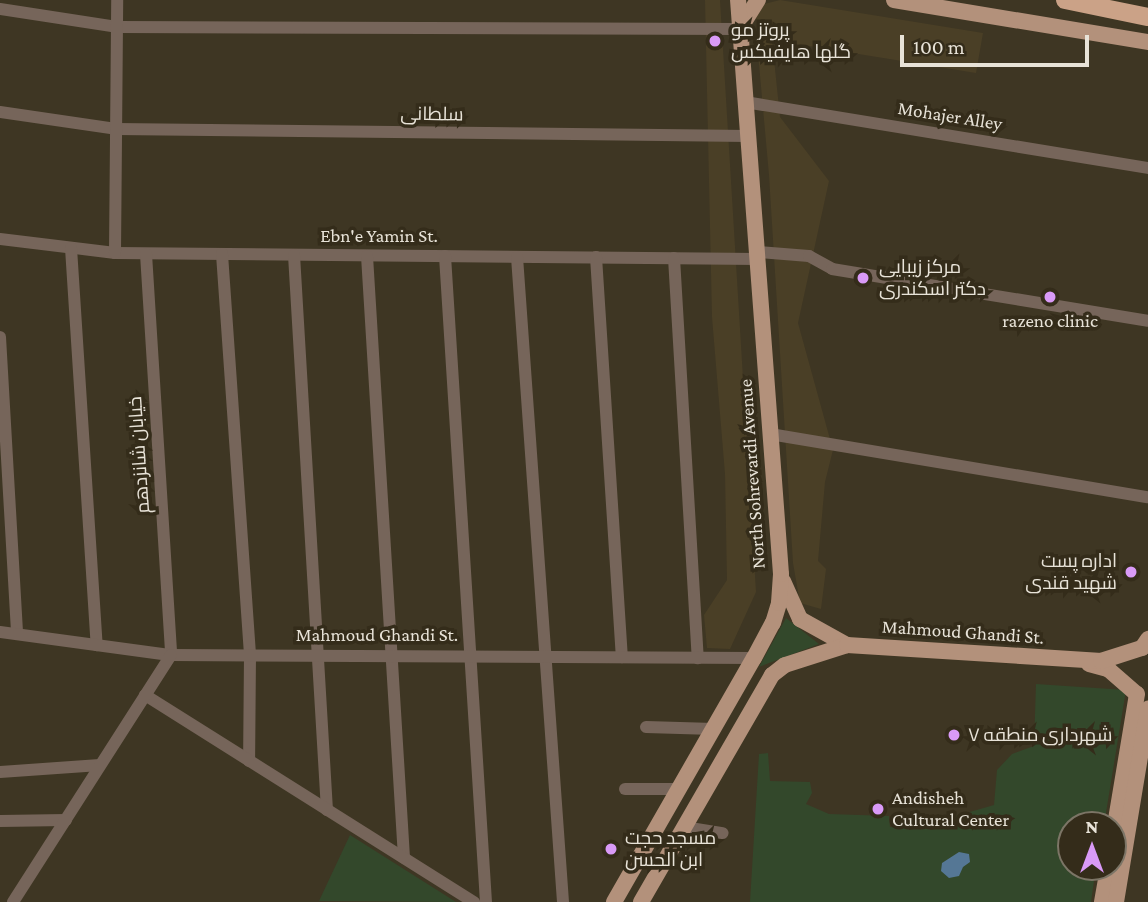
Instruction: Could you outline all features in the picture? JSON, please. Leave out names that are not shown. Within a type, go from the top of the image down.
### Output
[{"type":"highway","points":[[1065,0],[1148,17]]},
{"type":"main road","name":"North Sohrevardi Avenue","points":[[614,902],[754,658],[777,610],[780,574],[738,0]]},
{"type":"main road","points":[[740,29],[758,0]]},
{"type":"main road","points":[[894,0],[1148,42]]},
{"type":"main road","points":[[928,6],[966,0]]},
{"type":"main road","name":"Mahmoud Ghandi St.","points":[[780,574],[800,619],[847,645]]},
{"type":"main road","name":"Mahmoud Ghandi St.","points":[[684,827],[772,676],[801,658],[847,645],[1101,661],[1142,648],[1148,639]]},
{"type":"main road","name":"Mahmoud Ghandi St.","points":[[1077,660],[1108,669],[1137,694],[1117,811]]},
{"type":"main road","points":[[1116,902],[1148,709]]},
{"type":"main road","points":[[641,902],[684,827]]},
{"type":"main road","points":[[1102,902],[1106,881]]},
{"type":"street","points":[[115,253],[117,0]]},
{"type":"street","points":[[0,9],[117,27],[740,29]]},
{"type":"street","name":"Mohajer Alley","points":[[745,102],[1148,168]]},
{"type":"street","name":"سلطانی","points":[[0,112],[116,130],[748,136]]},
{"type":"street","name":"Ebn'e Yamin St.","points":[[0,239],[115,253],[146,254],[674,258],[809,256],[832,269],[1148,321]]},
{"type":"street","points":[[71,248],[97,645]]},
{"type":"street","name":"خیابان شانزدهم","points":[[146,254],[171,655]]},
{"type":"street","points":[[222,254],[250,655],[250,761]]},
{"type":"street","points":[[294,255],[327,810]]},
{"type":"street","points":[[367,256],[404,858]]},
{"type":"street","points":[[445,256],[486,902]]},
{"type":"street","points":[[517,257],[563,902]]},
{"type":"street","points":[[596,257],[622,657]]},
{"type":"street","points":[[674,258],[698,658]]},
{"type":"street","points":[[0,337],[17,634]]},
{"type":"street","points":[[770,434],[1148,498]]},
{"type":"street","name":"Mahmoud Ghandi St.","points":[[0,632],[171,655],[754,658]]},
{"type":"street","points":[[13,902],[171,655]]},
{"type":"street","points":[[145,695],[474,902]]},
{"type":"street","points":[[646,727],[714,729]]},
{"type":"street","points":[[0,772],[100,765]]},
{"type":"street","points":[[625,789],[679,789]]},
{"type":"street","points":[[0,821],[65,820]]},
{"type":"street","points":[[684,827],[723,833]]},
{"type":"shaded area","points":[[705,0],[720,0],[756,592],[730,649],[707,648],[704,615],[727,580],[725,474],[712,317]]},
{"type":"shaded area","points":[[780,0],[983,33],[976,73],[772,40],[780,117],[829,181],[798,323],[833,450],[825,482],[818,561],[826,569],[821,609],[800,603],[793,563],[769,175],[757,42],[756,11],[764,4]]},
{"type":"green space","points":[[786,618],[819,644],[759,667]]},
{"type":"green space","points":[[1036,684],[1126,690],[1106,811],[1057,811],[1057,881],[1094,881],[1091,902],[750,902],[759,754],[768,753],[770,781],[810,782],[812,793],[806,804],[829,814],[889,816],[890,827],[934,828],[935,822],[994,805],[997,770],[1012,754],[1034,746]]},
{"type":"green space","points":[[350,835],[456,902],[319,901]]},
{"type":"water","points":[[959,852],[969,854],[970,862],[963,867],[959,876],[949,878],[941,871],[942,863]]},
{"type":"place","name":"پروتز مو گلها هایفیکس","points":[[715,41]]},
{"type":"place","name":"مرکز زیبایی دکتر اسکندری","points":[[863,278]]},
{"type":"place","name":"razeno clinic","points":[[1050,297]]},
{"type":"place","name":"اداره پست شهید قندی","points":[[1131,572]]},
{"type":"place","name":"شهرداری منطقه ۷","points":[[954,735]]},
{"type":"place","name":"Andisheh Cultural Center","points":[[878,809]]},
{"type":"place","name":"مسجد حجت ابن الحسن","points":[[611,849]]}]
